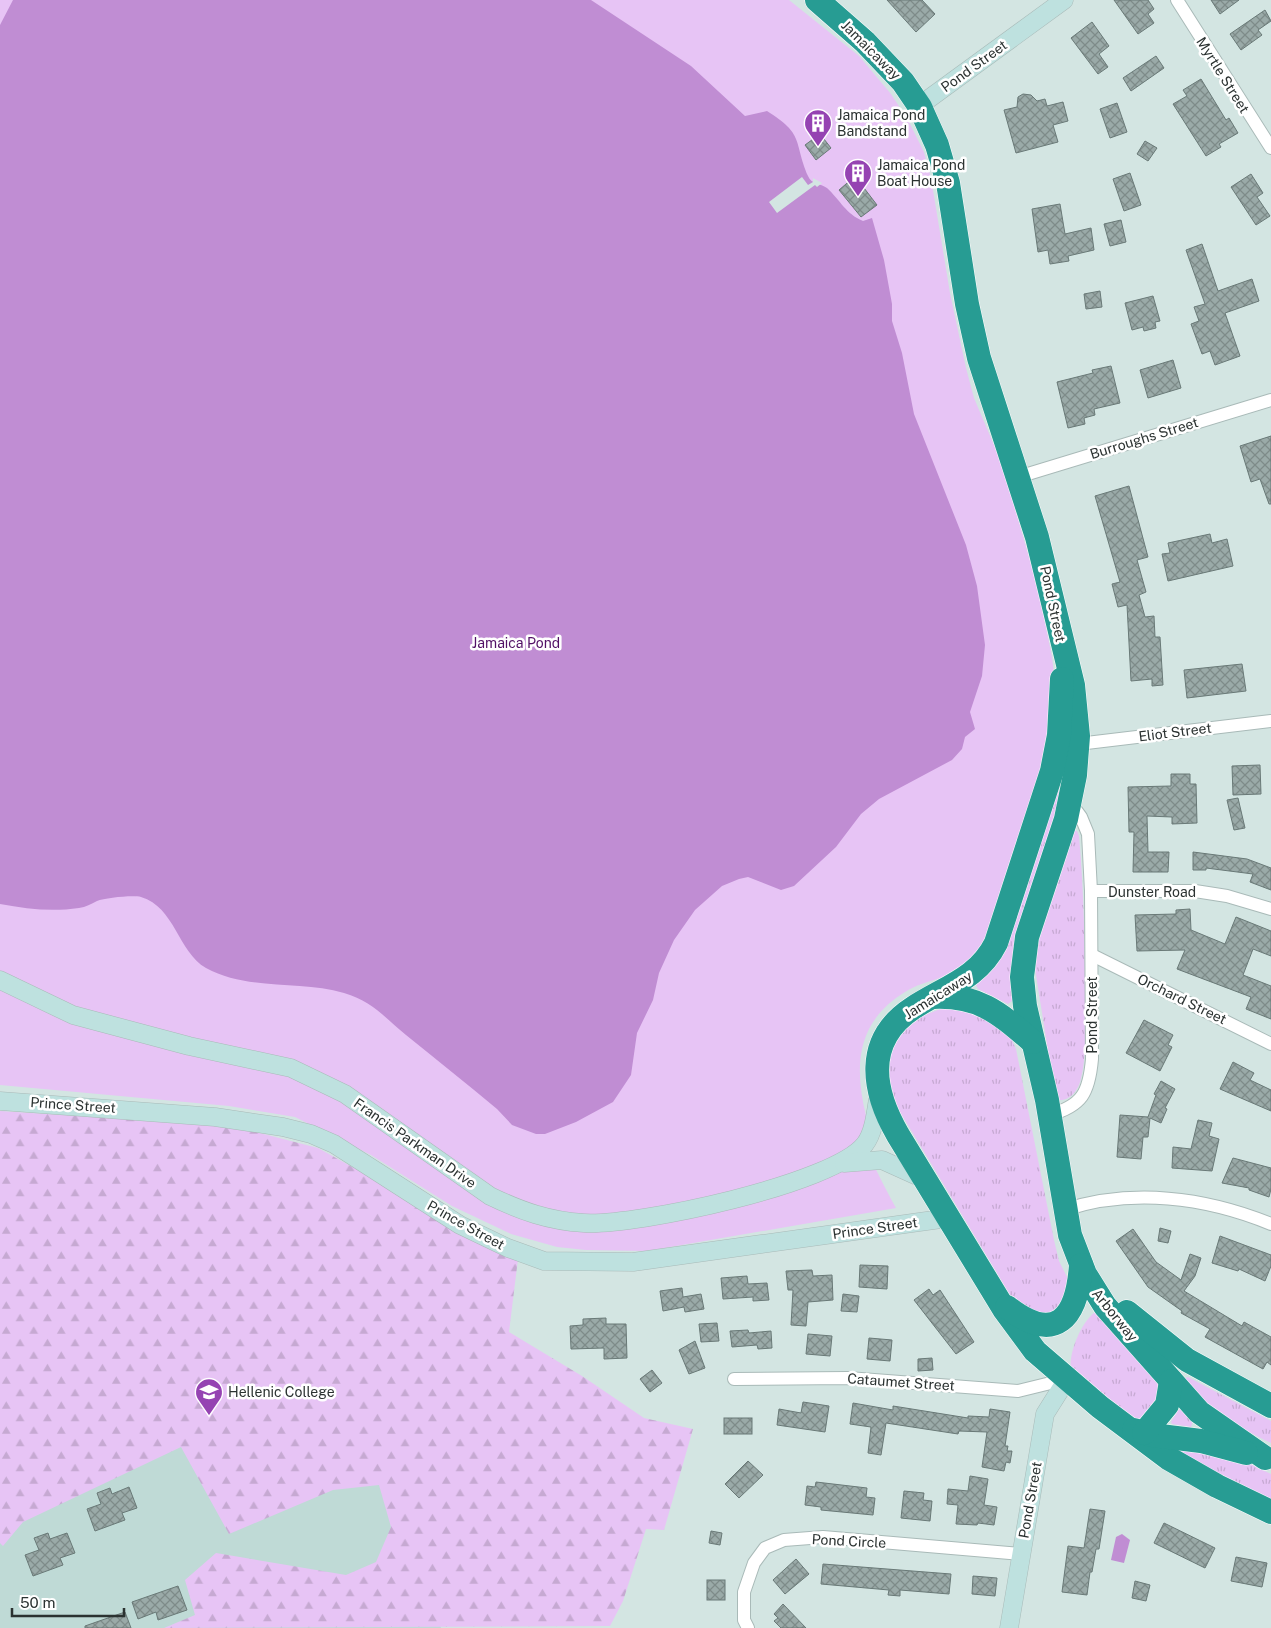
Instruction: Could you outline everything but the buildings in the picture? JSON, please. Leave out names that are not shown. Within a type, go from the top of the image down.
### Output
[{"type":"highway","name":"Jamaicaway","points":[[816,0],[876,52],[903,82],[919,106]]},
{"type":"highway","name":"Pond Street","points":[[919,106],[935,139],[942,161],[979,358],[1043,556],[1076,703],[1078,744],[1070,802]]},
{"type":"highway","name":"Jamaicaway","points":[[948,1218],[891,1124],[879,1093],[877,1066],[879,1053],[886,1035],[902,1016],[964,980],[979,968],[988,957],[999,935],[1056,752],[1062,694],[1061,643]]},
{"type":"highway","points":[[999,1301],[1029,1321],[1044,1325],[1055,1323],[1068,1313],[1076,1300],[1081,1265],[1064,1210],[1049,1115],[1022,989],[1024,950],[1070,802]]},
{"type":"highway","points":[[933,997],[954,997],[980,1003],[999,1013],[1032,1042]]},
{"type":"highway","name":"Arborway","points":[[948,1218],[999,1301],[1028,1343],[1067,1379],[1112,1417],[1181,1466],[1271,1512]]},
{"type":"highway","name":"Arborway","points":[[1081,1265],[1101,1301],[1204,1416],[1268,1460]]},
{"type":"highway","name":"Arborway","points":[[1081,1265],[1131,1316],[1174,1351],[1271,1406]]},
{"type":"highway","points":[[1144,1433],[1157,1421],[1167,1405],[1171,1381]]},
{"type":"highway","name":"Arborway","points":[[1112,1417],[1144,1433],[1202,1441],[1268,1460]]},
{"type":"main road","name":"Pond Street","points":[[919,106],[1064,0]]},
{"type":"main road","name":"Francis Parkman Drive","points":[[0,980],[73,1015],[136,1033],[291,1068],[345,1094],[490,1196],[515,1208],[550,1219],[606,1223],[671,1215],[720,1203],[836,1165],[854,1155],[866,1143],[873,1123],[879,1093]]},
{"type":"main road","name":"Prince Street","points":[[0,1101],[215,1117],[283,1127],[311,1134],[334,1144],[460,1225],[508,1248],[544,1261],[633,1262],[948,1218]]},
{"type":"main road","name":"Francis Parkman Drive","points":[[836,1165],[882,1160],[924,1178]]},
{"type":"main road","name":"Pond Street","points":[[1010,1628],[1045,1414],[1067,1379]]},
{"type":"street","name":"Myrtle Street","points":[[1177,0],[1271,148]]},
{"type":"street","name":"Burroughs Street","points":[[1018,477],[1271,400]]},
{"type":"street","name":"Eliot Street","points":[[1078,744],[1271,721]]},
{"type":"street","name":"Pond Street","points":[[1049,1115],[1074,1106],[1084,1092],[1089,1078],[1092,1059],[1091,891],[1088,834],[1081,817],[1070,802]]},
{"type":"street","name":"Dunster Road","points":[[1091,891],[1195,891],[1227,896],[1271,909]]},
{"type":"street","name":"Orchard Street","points":[[1092,955],[1271,1044]]},
{"type":"street","points":[[1064,1210],[1103,1199],[1165,1199],[1220,1207],[1271,1224]]},
{"type":"street","name":"Cataumet Street","points":[[734,1379],[848,1378],[1018,1391],[1067,1379]]},
{"type":"street","name":"Pond Circle","points":[[748,1628],[744,1620],[744,1592],[754,1563],[765,1548],[784,1540],[823,1537],[1021,1554]]},
{"type":"shaded area","name":"Jamaica Pond","points":[[13,0],[591,0],[691,66],[745,116],[767,111],[779,119],[793,133],[810,179],[827,188],[857,218],[863,221],[872,218],[884,260],[892,304],[892,321],[902,353],[914,414],[966,545],[977,586],[985,645],[982,676],[970,712],[975,729],[965,737],[962,749],[952,760],[879,799],[861,814],[836,847],[794,886],[781,890],[748,877],[739,879],[722,886],[695,910],[674,940],[659,973],[653,1000],[637,1033],[631,1075],[613,1102],[576,1122],[545,1134],[536,1134],[512,1125],[497,1109],[377,1010],[354,996],[327,989],[239,980],[206,968],[189,952],[162,910],[152,902],[141,897],[106,899],[82,908],[59,910],[30,909],[0,904],[0,25]]},
{"type":"shaded area","name":"Hellenic College","points":[[0,1111],[261,1138],[441,1628],[0,1628]]},
{"type":"shaded area","points":[[1122,1534],[1130,1540],[1124,1563],[1111,1560],[1116,1537]]},
{"type":"green space","name":"Jamaica Pond","points":[[0,0],[789,0],[859,56],[891,94],[908,120],[924,152],[931,178],[950,293],[966,368],[974,398],[1002,464],[1038,588],[1052,657],[1056,689],[1042,765],[983,943],[972,960],[963,968],[947,976],[921,984],[905,992],[889,1004],[868,1031],[863,1046],[860,1080],[866,1118],[865,1142],[877,1172],[896,1208],[647,1251],[586,1250],[557,1247],[511,1234],[452,1206],[371,1155],[295,1117],[229,1106],[0,1085]]},
{"type":"green space","points":[[1064,767],[1064,791],[1017,936],[1012,959],[1012,1001],[1008,1004],[978,989],[976,985],[997,965],[1004,951]]},
{"type":"green space","points":[[1074,830],[1077,831],[1079,836],[1083,899],[1085,1051],[1080,1082],[1074,1094],[1067,1099],[1059,1100],[1055,1094],[1034,963],[1036,946]]},
{"type":"green space","points":[[943,1008],[973,1010],[1009,1034],[1016,1049],[1054,1240],[1059,1261],[1068,1279],[1068,1298],[1048,1315],[1018,1308],[891,1097],[888,1055],[892,1047],[904,1031],[922,1016]]},
{"type":"green space","name":"Hellenic College","points":[[0,1111],[233,1126],[318,1148],[518,1259],[509,1332],[582,1376],[644,1418],[693,1429],[664,1530],[646,1529],[623,1601],[610,1626],[164,1628],[195,1615],[185,1580],[216,1553],[346,1575],[376,1562],[391,1527],[379,1485],[333,1490],[229,1534],[181,1447],[23,1522],[3,1546],[0,1543]]},
{"type":"green space","points":[[1098,1310],[1158,1383],[1158,1402],[1145,1419],[1133,1419],[1071,1369],[1072,1354],[1078,1336],[1087,1320]]},
{"type":"green space","points":[[1188,1377],[1271,1421],[1271,1443],[1235,1424],[1212,1408],[1193,1389],[1185,1378]]},
{"type":"green space","points":[[1178,1410],[1181,1410],[1193,1421],[1191,1427],[1172,1424],[1171,1422]]},
{"type":"green space","points":[[1181,1446],[1248,1463],[1271,1474],[1271,1501],[1201,1467],[1176,1448]]},
{"type":"pier","points":[[802,177],[808,185],[813,182],[813,178],[822,183],[817,187],[815,185],[777,213],[769,202]]},
{"type":"place","name":"Jamaica Pond Bandstand","points":[[818,147]]},
{"type":"place","name":"Jamaica Pond Boat House","points":[[858,197]]},
{"type":"place","name":"Hellenic College","points":[[209,1416]]}]
